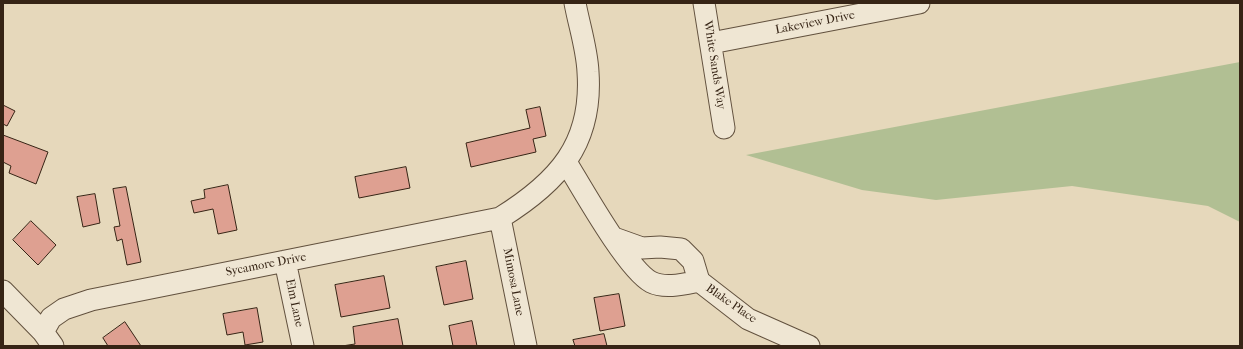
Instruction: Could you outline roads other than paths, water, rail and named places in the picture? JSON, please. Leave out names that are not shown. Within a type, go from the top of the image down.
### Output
[{"type":"street","points":[[500,218],[524,203],[546,185],[566,162],[580,137],[588,104],[588,71],[575,3]]},
{"type":"street","name":"White Sands Way","points":[[704,3],[724,128]]},
{"type":"street","name":"Lakeview Drive","points":[[711,43],[919,3]]},
{"type":"street","name":"Blake Place","points":[[566,162],[614,238],[637,270],[651,282],[675,286],[699,281]]},
{"type":"street","name":"Sycamore Drive","points":[[48,339],[51,318],[64,309],[83,302],[500,218]]},
{"type":"street","name":"Mimosa Lane","points":[[500,218],[526,346]]},
{"type":"street","name":"Blake Place","points":[[614,238],[642,248],[660,247],[681,249],[693,261],[699,281],[748,319],[809,346]]},
{"type":"street","name":"Elm Lane","points":[[285,261],[303,346]]},
{"type":"street","points":[[3,291],[48,339]]}]
